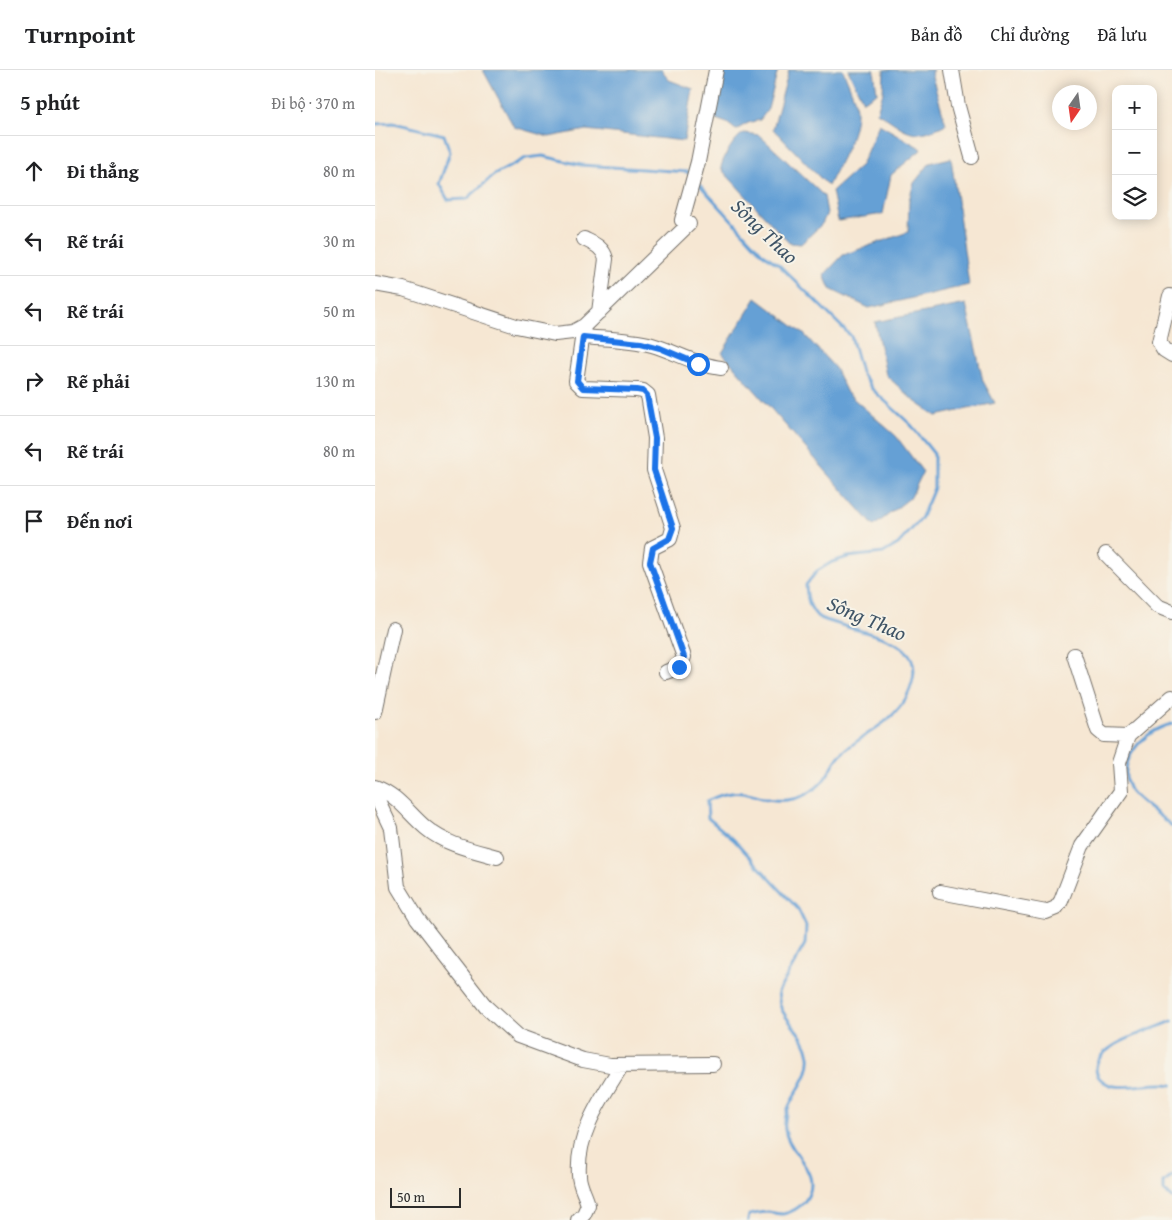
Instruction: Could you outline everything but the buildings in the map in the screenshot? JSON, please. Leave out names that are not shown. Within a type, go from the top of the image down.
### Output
[{"type":"street","points":[[666,672],[679,667],[684,657],[650,562],[653,548],[669,539],[673,528],[654,470],[655,438],[647,395],[643,391],[637,390],[583,388],[578,385],[577,381],[584,332],[599,312],[681,234],[689,224],[682,220],[696,170],[716,70]]},
{"type":"street","points":[[952,70],[958,106],[972,157]]},
{"type":"street","points":[[584,239],[599,247],[604,252],[606,259],[599,312]]},
{"type":"street","points":[[375,284],[403,290],[516,326],[555,334],[584,332],[641,343],[660,348],[698,364],[721,368]]},
{"type":"street","points":[[1170,296],[1159,342],[1164,350],[1172,354]]},
{"type":"street","points":[[1106,554],[1157,606],[1172,612]]},
{"type":"street","points":[[375,712],[393,629]]},
{"type":"street","points":[[1074,655],[1098,730],[1104,735],[1128,736]]},
{"type":"street","points":[[940,892],[1030,910],[1046,912],[1056,908],[1061,901],[1082,846],[1121,792],[1119,763],[1128,736],[1172,697]]},
{"type":"street","points":[[375,787],[398,799],[426,828],[441,839],[463,848],[497,857]]},
{"type":"street","points":[[375,794],[391,828],[398,887],[417,918],[486,1007],[518,1036],[583,1060],[621,1065],[713,1064]]},
{"type":"street","points":[[578,1220],[584,1214],[588,1205],[579,1178],[579,1154],[593,1111],[621,1065]]},
{"type":"water","points":[[483,70],[662,70],[669,80],[693,89],[684,141],[586,130],[549,137],[514,127]]},
{"type":"water","points":[[726,70],[778,70],[768,109],[760,120],[748,123],[736,130],[727,123],[713,118],[720,82]]},
{"type":"water","points":[[789,70],[843,70],[852,92],[856,109],[853,133],[828,186],[773,129]]},
{"type":"water","points":[[848,70],[874,70],[877,93],[863,101]]},
{"type":"water","points":[[884,70],[933,70],[931,73],[946,124],[925,132],[910,132],[877,112],[883,92]]},
{"type":"water","points":[[879,124],[922,149],[891,175],[883,214],[838,221],[832,191],[861,165]]},
{"type":"water","points":[[744,133],[759,135],[824,196],[827,213],[822,224],[801,244],[789,243],[723,171],[721,167],[724,158],[733,143]]},
{"type":"water","points":[[951,158],[969,285],[869,308],[830,289],[824,275],[843,255],[908,232],[909,200],[914,183],[930,163]]},
{"type":"water","points":[[756,298],[804,334],[835,368],[847,393],[896,436],[923,472],[911,497],[874,526],[722,353]]},
{"type":"water","points":[[966,304],[983,381],[995,403],[936,416],[913,400],[886,375],[875,322]]},
{"type":"waterway","name":"Sông Thao","points":[[375,124],[394,123],[444,135],[450,152],[439,184],[448,200],[467,199],[494,175],[526,158],[543,156],[581,165],[688,172],[691,176]]},
{"type":"waterway","name":"Sông Thao","points":[[697,182],[762,253],[779,265],[851,336],[861,372],[872,389],[911,425],[934,454],[934,488],[921,519],[898,544],[883,553],[848,557],[832,562],[817,571],[806,585],[810,605],[817,616],[827,621],[885,639],[898,645],[908,653],[913,664],[913,679],[906,698],[893,715],[840,755],[821,783],[807,794],[787,800],[775,800],[749,794],[731,793],[720,795],[707,801],[708,818],[734,840],[798,909],[806,926],[805,944],[778,992],[781,1008],[805,1043],[809,1056],[809,1066],[806,1075],[787,1110],[785,1130],[793,1148],[809,1173],[810,1191],[805,1201],[793,1211],[783,1214],[768,1212],[749,1215],[748,1220]]},
{"type":"waterway","points":[[1172,724],[1162,727],[1142,740],[1129,758],[1126,768],[1126,779],[1133,794],[1172,826]]},
{"type":"waterway","points":[[1172,1021],[1123,1041],[1101,1056],[1096,1065],[1099,1078],[1112,1085],[1121,1087],[1159,1084],[1172,1085]]},
{"type":"waterway","points":[[1172,1176],[1164,1183],[1164,1191],[1172,1198]]},
{"type":"route","points":[[679,667],[683,663],[684,657],[649,555],[653,548],[669,539],[673,534],[673,528],[654,470],[655,438],[647,395],[643,391],[637,390],[583,388],[578,385],[577,381],[583,337],[641,343],[660,348],[698,364]]}]
